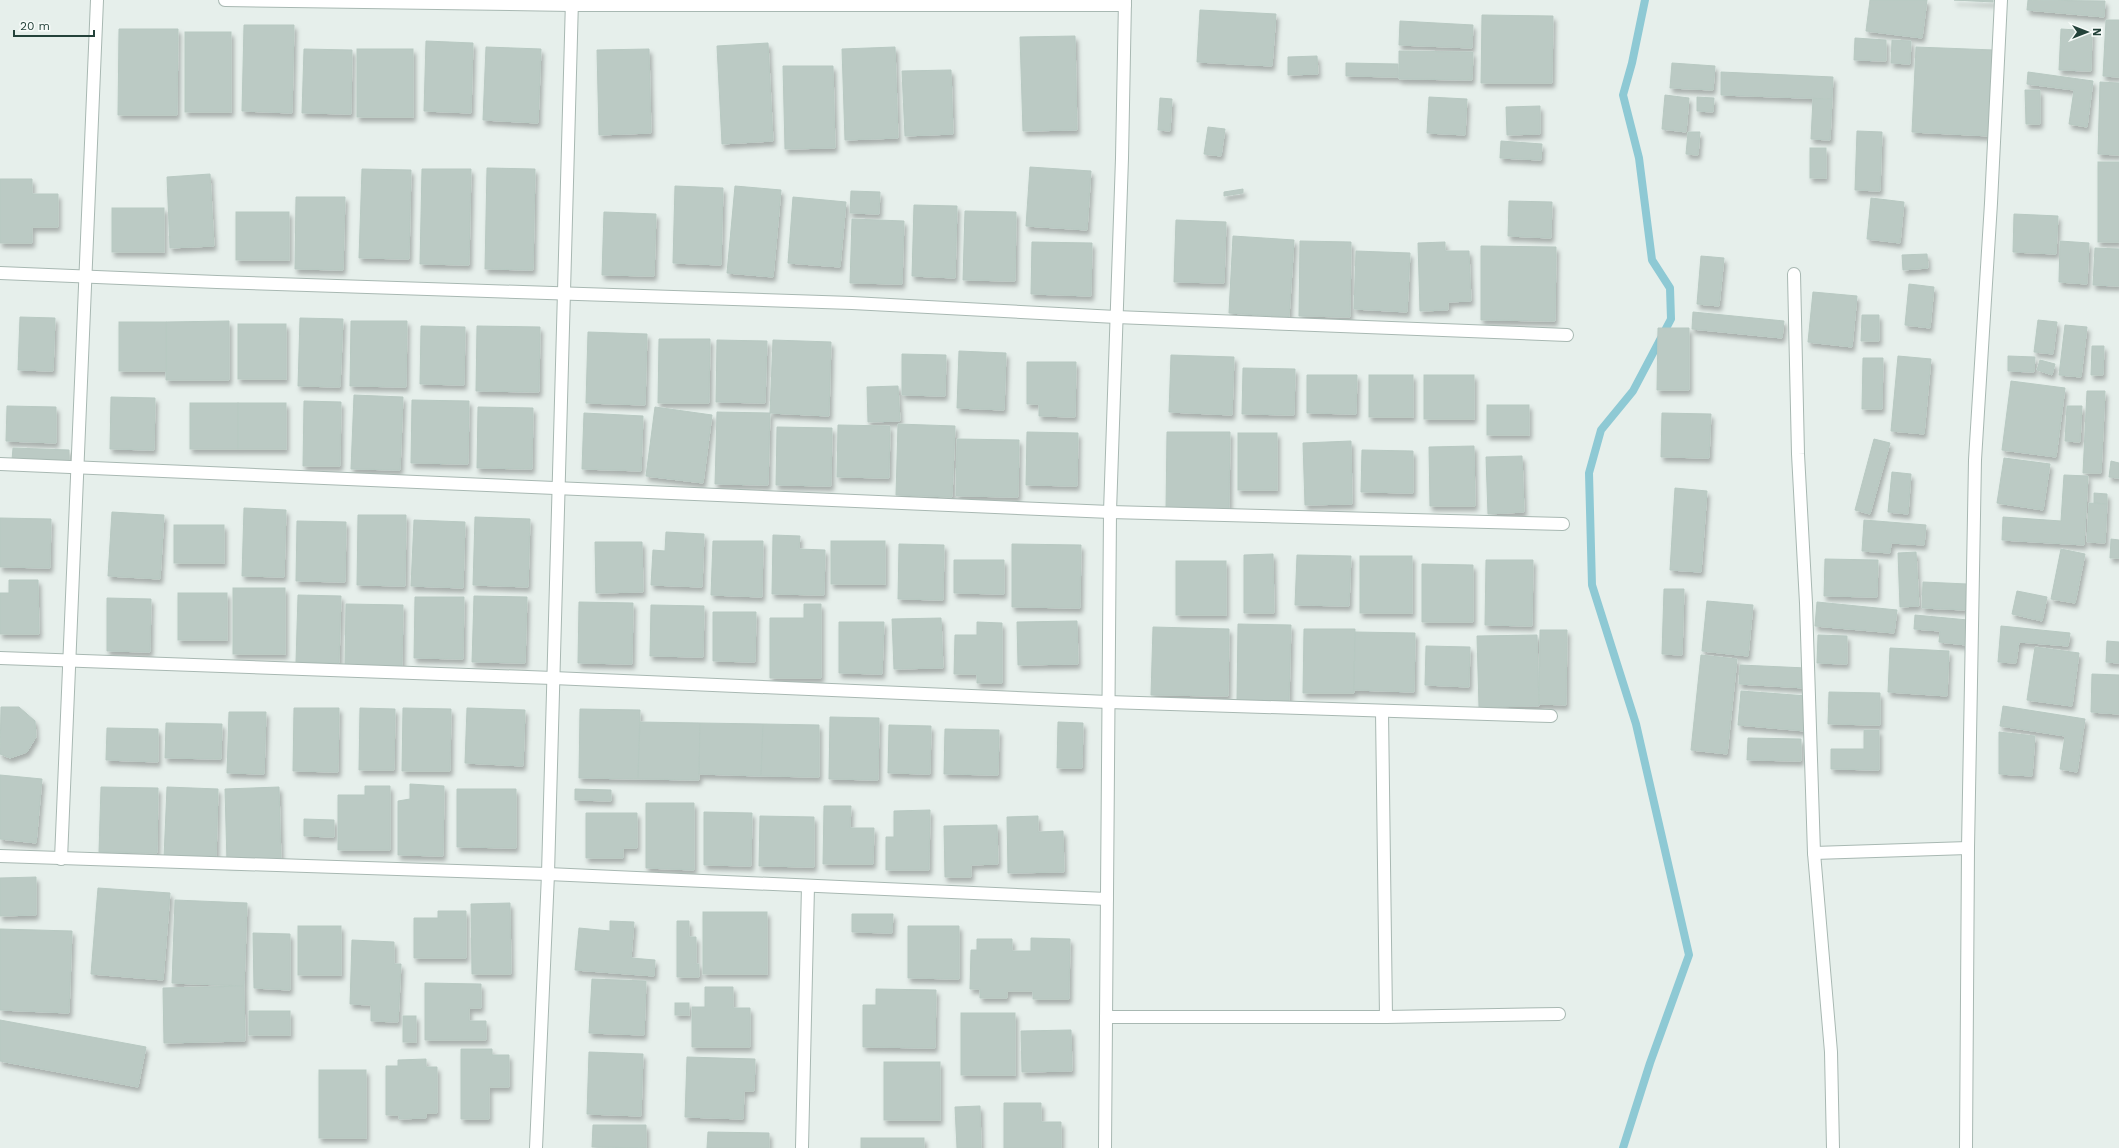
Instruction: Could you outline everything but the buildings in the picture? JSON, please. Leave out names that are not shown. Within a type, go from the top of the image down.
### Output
[{"type":"street","points":[[61,859],[71,661],[84,276],[97,0]]},
{"type":"street","points":[[225,0],[1125,3],[1122,158],[1110,512],[1105,1148]]},
{"type":"street","points":[[1966,1148],[1968,848],[1975,460],[1991,203],[2001,0]]},
{"type":"street","points":[[536,1148],[548,874],[560,490],[572,2]]},
{"type":"street","points":[[0,273],[852,303],[1567,335]]},
{"type":"street","points":[[1794,274],[1798,454],[1806,603],[1814,853],[1831,1052],[1833,1148]]},
{"type":"street","points":[[0,464],[560,490],[1110,512],[1563,524]]},
{"type":"street","points":[[0,658],[553,678],[1108,702],[1551,716]]},
{"type":"street","points":[[1382,711],[1386,1017]]},
{"type":"street","points":[[1814,853],[1968,848]]},
{"type":"street","points":[[0,856],[548,874],[1106,899]]},
{"type":"street","points":[[802,1148],[808,886]]},
{"type":"street","points":[[1106,1017],[1386,1017],[1559,1014]]},
{"type":"waterway","points":[[1623,1148],[1650,1063],[1689,955],[1636,724],[1592,585],[1589,473],[1601,430],[1633,391],[1671,319],[1670,288],[1652,260],[1639,158],[1623,95],[1632,63],[1645,0]]}]
